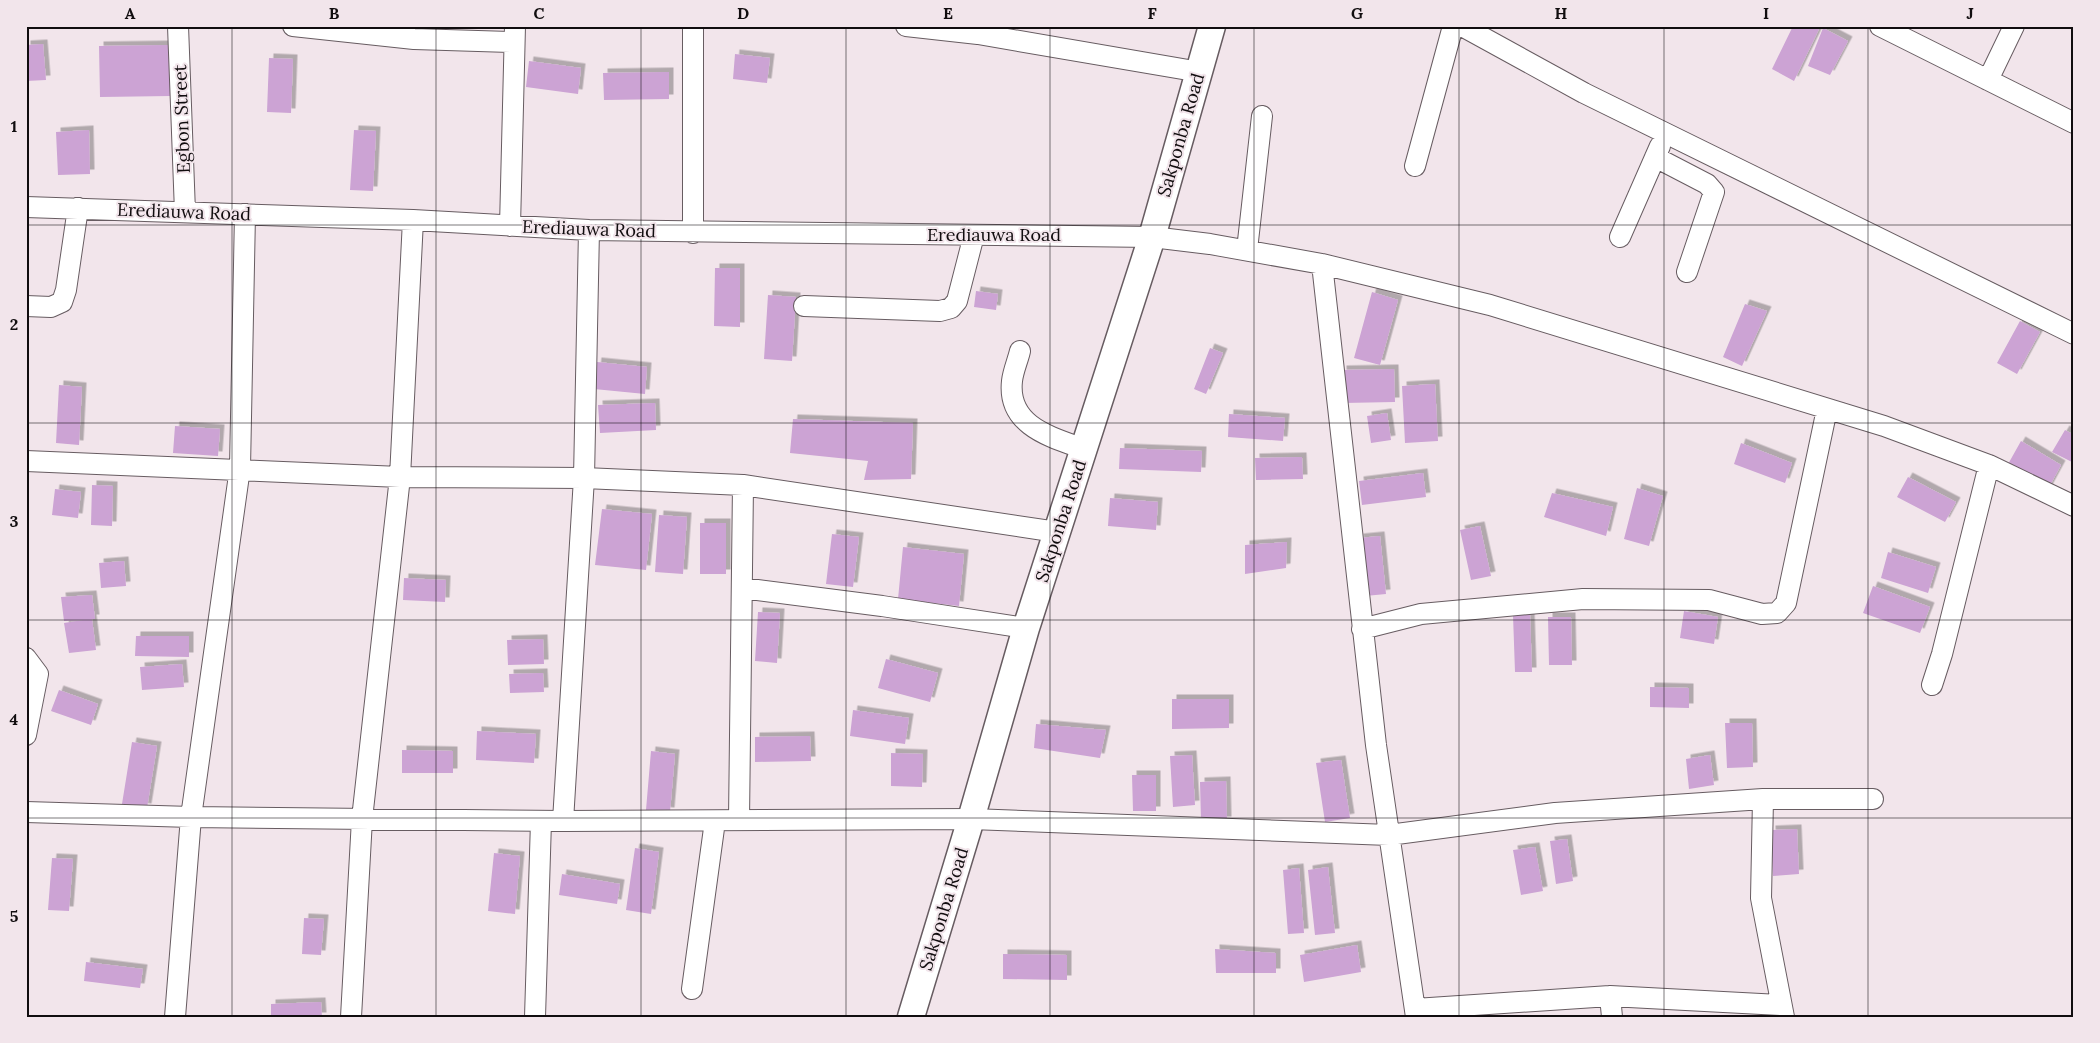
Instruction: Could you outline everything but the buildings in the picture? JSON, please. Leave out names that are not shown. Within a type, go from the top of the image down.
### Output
[{"type":"main road","name":"Sakponba Road","points":[[911,1017],[1026,628],[1152,237],[1212,26]]},
{"type":"street","name":"Egbon Street","points":[[178,26],[186,212]]},
{"type":"street","points":[[293,26],[414,39],[514,34],[510,226]]},
{"type":"street","points":[[693,26],[693,233]]},
{"type":"street","points":[[906,26],[978,34],[1200,72]]},
{"type":"street","points":[[1415,166],[1454,26]]},
{"type":"street","points":[[1462,26],[1584,93],[2074,334]]},
{"type":"street","points":[[1880,26],[2074,124]]},
{"type":"street","points":[[1988,80],[2014,26]]},
{"type":"street","points":[[1247,250],[1262,116]]},
{"type":"street","points":[[1620,237],[1666,133]]},
{"type":"street","points":[[1655,157],[1707,184],[1714,192],[1688,272]]},
{"type":"street","name":"Erediauwa Road","points":[[26,207],[413,220],[589,230],[693,233],[1152,237],[1247,250],[1322,264],[1490,305],[1884,426],[1989,465],[2074,506]]},
{"type":"street","points":[[26,306],[50,307],[62,302],[66,290],[78,208]]},
{"type":"street","points":[[175,1017],[191,817],[240,468],[245,214]]},
{"type":"street","points":[[351,1017],[362,819],[400,476],[413,220]]},
{"type":"street","points":[[563,822],[584,478],[589,230]]},
{"type":"street","points":[[804,306],[940,311],[951,308],[957,301],[974,235]]},
{"type":"street","points":[[1322,264],[1362,629],[1389,835],[1416,1013],[1610,996],[1783,1011],[1761,898],[1763,799]]},
{"type":"street","points":[[1020,351],[1012,381],[1013,402],[1025,419],[1038,432],[1084,449]]},
{"type":"street","points":[[1362,629],[1421,614],[1582,599],[1709,600],[1762,614],[1777,613],[1786,603],[1828,409]]},
{"type":"street","points":[[26,461],[240,468],[400,476],[584,478],[743,484],[1058,532]]},
{"type":"street","points":[[1932,685],[1942,654],[1989,465]]},
{"type":"street","points":[[739,820],[743,484]]},
{"type":"street","points":[[742,588],[882,606],[1026,628]]},
{"type":"street","points":[[26,658],[38,674],[26,735]]},
{"type":"street","points":[[26,812],[191,817],[541,820],[563,822],[971,819],[1389,835],[1555,812],[1763,799],[1873,799]]},
{"type":"street","points":[[535,1017],[541,820]]},
{"type":"street","points":[[692,989],[715,821]]},
{"type":"street","points":[[1610,996],[1612,1017]]}]
